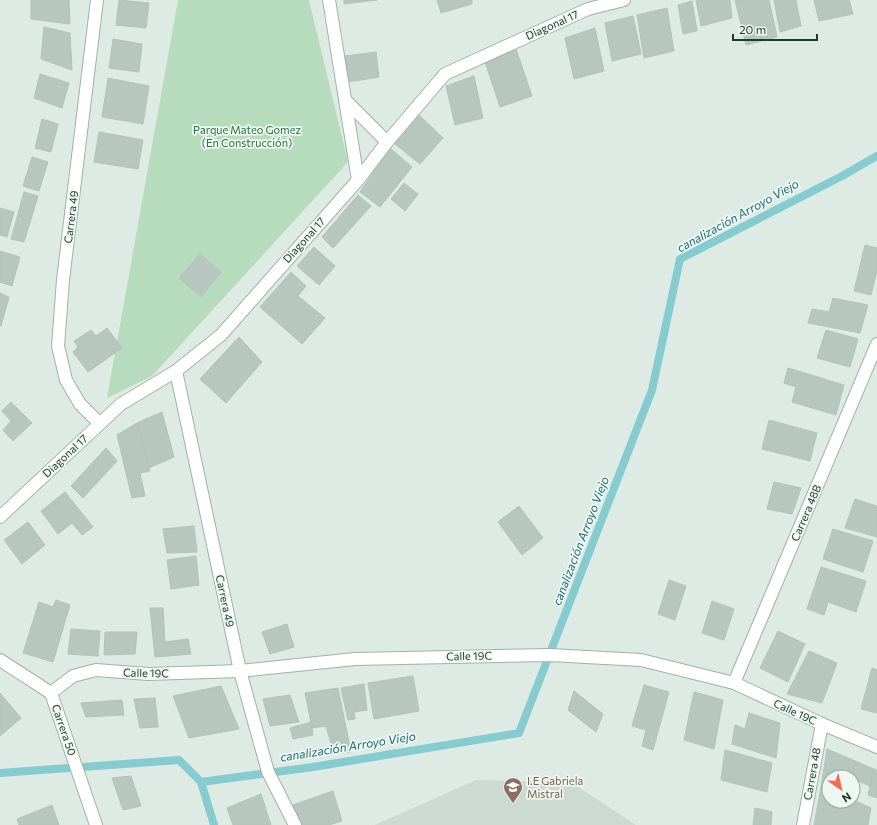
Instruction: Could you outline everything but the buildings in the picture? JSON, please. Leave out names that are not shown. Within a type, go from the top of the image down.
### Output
[{"type":"street","name":"Carrera 49","points":[[97,0],[63,280],[58,346],[66,380],[80,404],[99,423]]},
{"type":"street","points":[[329,0],[358,180]]},
{"type":"street","name":"Diagonal 17","points":[[0,516],[121,404],[176,371],[221,335],[358,180],[387,142],[445,74],[588,9],[624,0]]},
{"type":"street","points":[[345,100],[387,142]]},
{"type":"street","name":"Carrera 48B","points":[[734,682],[877,344]]},
{"type":"street","name":"Carrera 49","points":[[176,371],[240,671],[268,772],[295,825]]},
{"type":"street","name":"Calle 19C","points":[[51,693],[73,676],[96,670],[148,674],[240,671],[355,659],[556,655],[641,660],[734,682],[822,724],[877,747]]},
{"type":"street","name":"Carrera 50","points":[[0,660],[51,693],[96,825]]},
{"type":"street","name":"Carrera 48","points":[[803,825],[822,724]]},
{"type":"shaded area","name":"I.E Gabriela Mistral","points":[[476,780],[571,782],[636,825],[375,825]]},
{"type":"green space","name":"Parque Mateo Gomez (En Construcción)","points":[[178,0],[309,0],[348,162],[152,376],[107,398]]},
{"type":"waterway","name":"canalización Arroyo Viejo","points":[[201,782],[313,767],[519,733],[652,390],[680,259],[842,176],[877,156]]},
{"type":"waterway","name":"canalización Arroyo Viejo","points":[[0,773],[179,760],[201,782],[214,825]]},
{"type":"place","name":"I.E Gabriela Mistral","points":[[513,804]]}]
